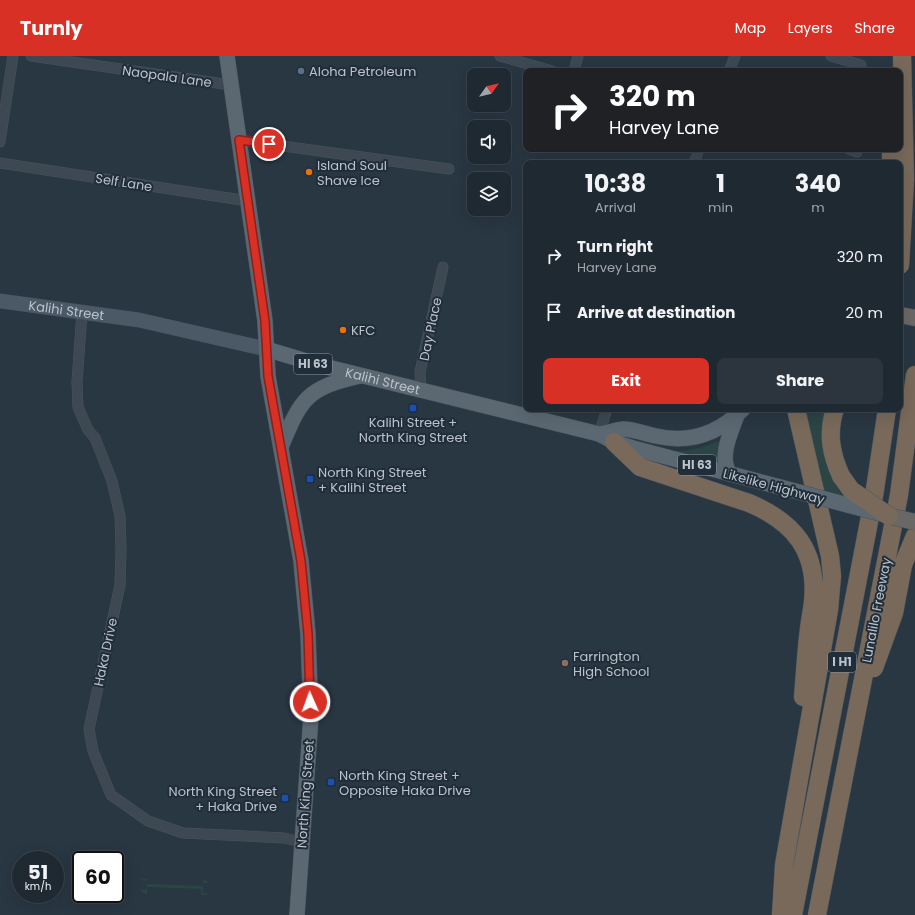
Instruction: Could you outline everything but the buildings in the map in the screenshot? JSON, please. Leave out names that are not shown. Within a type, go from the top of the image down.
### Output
[{"type":"highway","points":[[903,63],[905,179],[903,213]]},
{"type":"highway","points":[[903,316],[915,318]]},
{"type":"highway","name":"Lunalilo Freeway","points":[[817,915],[899,495],[915,375]]},
{"type":"highway","points":[[781,915],[784,865],[829,610],[832,576],[830,556],[797,412]]},
{"type":"highway","points":[[834,412],[831,428],[831,445],[834,460],[841,476],[851,490],[889,516]]},
{"type":"highway","name":"Lunalilo Freeway","points":[[793,915],[874,496],[887,412]]},
{"type":"highway","points":[[607,438],[640,467],[749,502],[767,510],[792,529],[804,544],[812,574],[813,601],[809,629],[795,799]]},
{"type":"highway","name":"Likelike Highway","points":[[889,516],[915,522]]},
{"type":"highway","points":[[853,728],[894,613],[903,565],[915,536]]},
{"type":"main road","name":"North King Street","points":[[227,56],[265,321],[268,376],[301,561],[308,634],[311,716],[297,915]]},
{"type":"main road","name":"Kalihi Street","points":[[0,301],[139,320],[266,349],[362,376],[607,438]]},
{"type":"main road","points":[[281,448],[292,420],[306,399],[327,386],[362,376]]},
{"type":"main road","points":[[730,474],[725,467],[724,462],[730,434],[740,412]]},
{"type":"main road","name":"HI 63","points":[[607,438],[624,429],[665,438],[686,439],[707,434],[724,426],[740,412]]},
{"type":"main road","name":"Likelike Highway","points":[[607,438],[730,474],[889,516]]},
{"type":"street","points":[[0,142],[13,56]]},
{"type":"street","name":"Naopala Lane","points":[[32,56],[231,85]]},
{"type":"street","points":[[500,56],[542,68]]},
{"type":"street","points":[[575,68],[578,56]]},
{"type":"street","points":[[730,68],[735,56]]},
{"type":"street","points":[[831,56],[861,65]]},
{"type":"street","points":[[239,140],[449,169]]},
{"type":"street","name":"Self Lane","points":[[0,163],[248,201]]},
{"type":"street","name":"Day Place","points":[[421,391],[420,372],[443,266]]},
{"type":"street","name":"Haka Drive","points":[[82,312],[77,382],[78,407],[88,430],[95,438],[112,481],[120,516],[120,585],[90,729],[93,751],[111,795],[148,821],[183,833],[284,838],[302,842]]},
{"type":"street","points":[[607,412],[607,438]]},
{"type":"green space","points":[[803,412],[829,412],[825,446],[827,466],[837,487],[845,499],[822,493]]},
{"type":"green space","points":[[722,440],[719,473],[673,451],[692,450]]},
{"type":"green space","points":[[204,879],[209,883],[203,883],[203,893],[209,893],[206,895],[201,895],[201,889],[147,887],[147,893],[145,894],[140,890],[146,890],[147,881],[147,884],[202,886]]},
{"type":"place","name":"Aloha Petroleum","points":[[301,71]]},
{"type":"place","name":"Island Soul Shave Ice","points":[[309,172]]},
{"type":"place","name":"KFC","points":[[343,330]]},
{"type":"place","name":"Kalihi Street + North King Street","points":[[413,408]]},
{"type":"place","name":"North King Street + Kalihi Street","points":[[310,479]]},
{"type":"place","name":"Farrington High School","points":[[565,663]]},
{"type":"place","name":"North King Street + Opposite Haka Drive","points":[[331,782]]},
{"type":"place","name":"North King Street + Haka Drive","points":[[285,798]]},
{"type":"route","points":[[269,144],[239,140],[265,321],[268,376],[301,561],[308,634],[310,702]]}]
